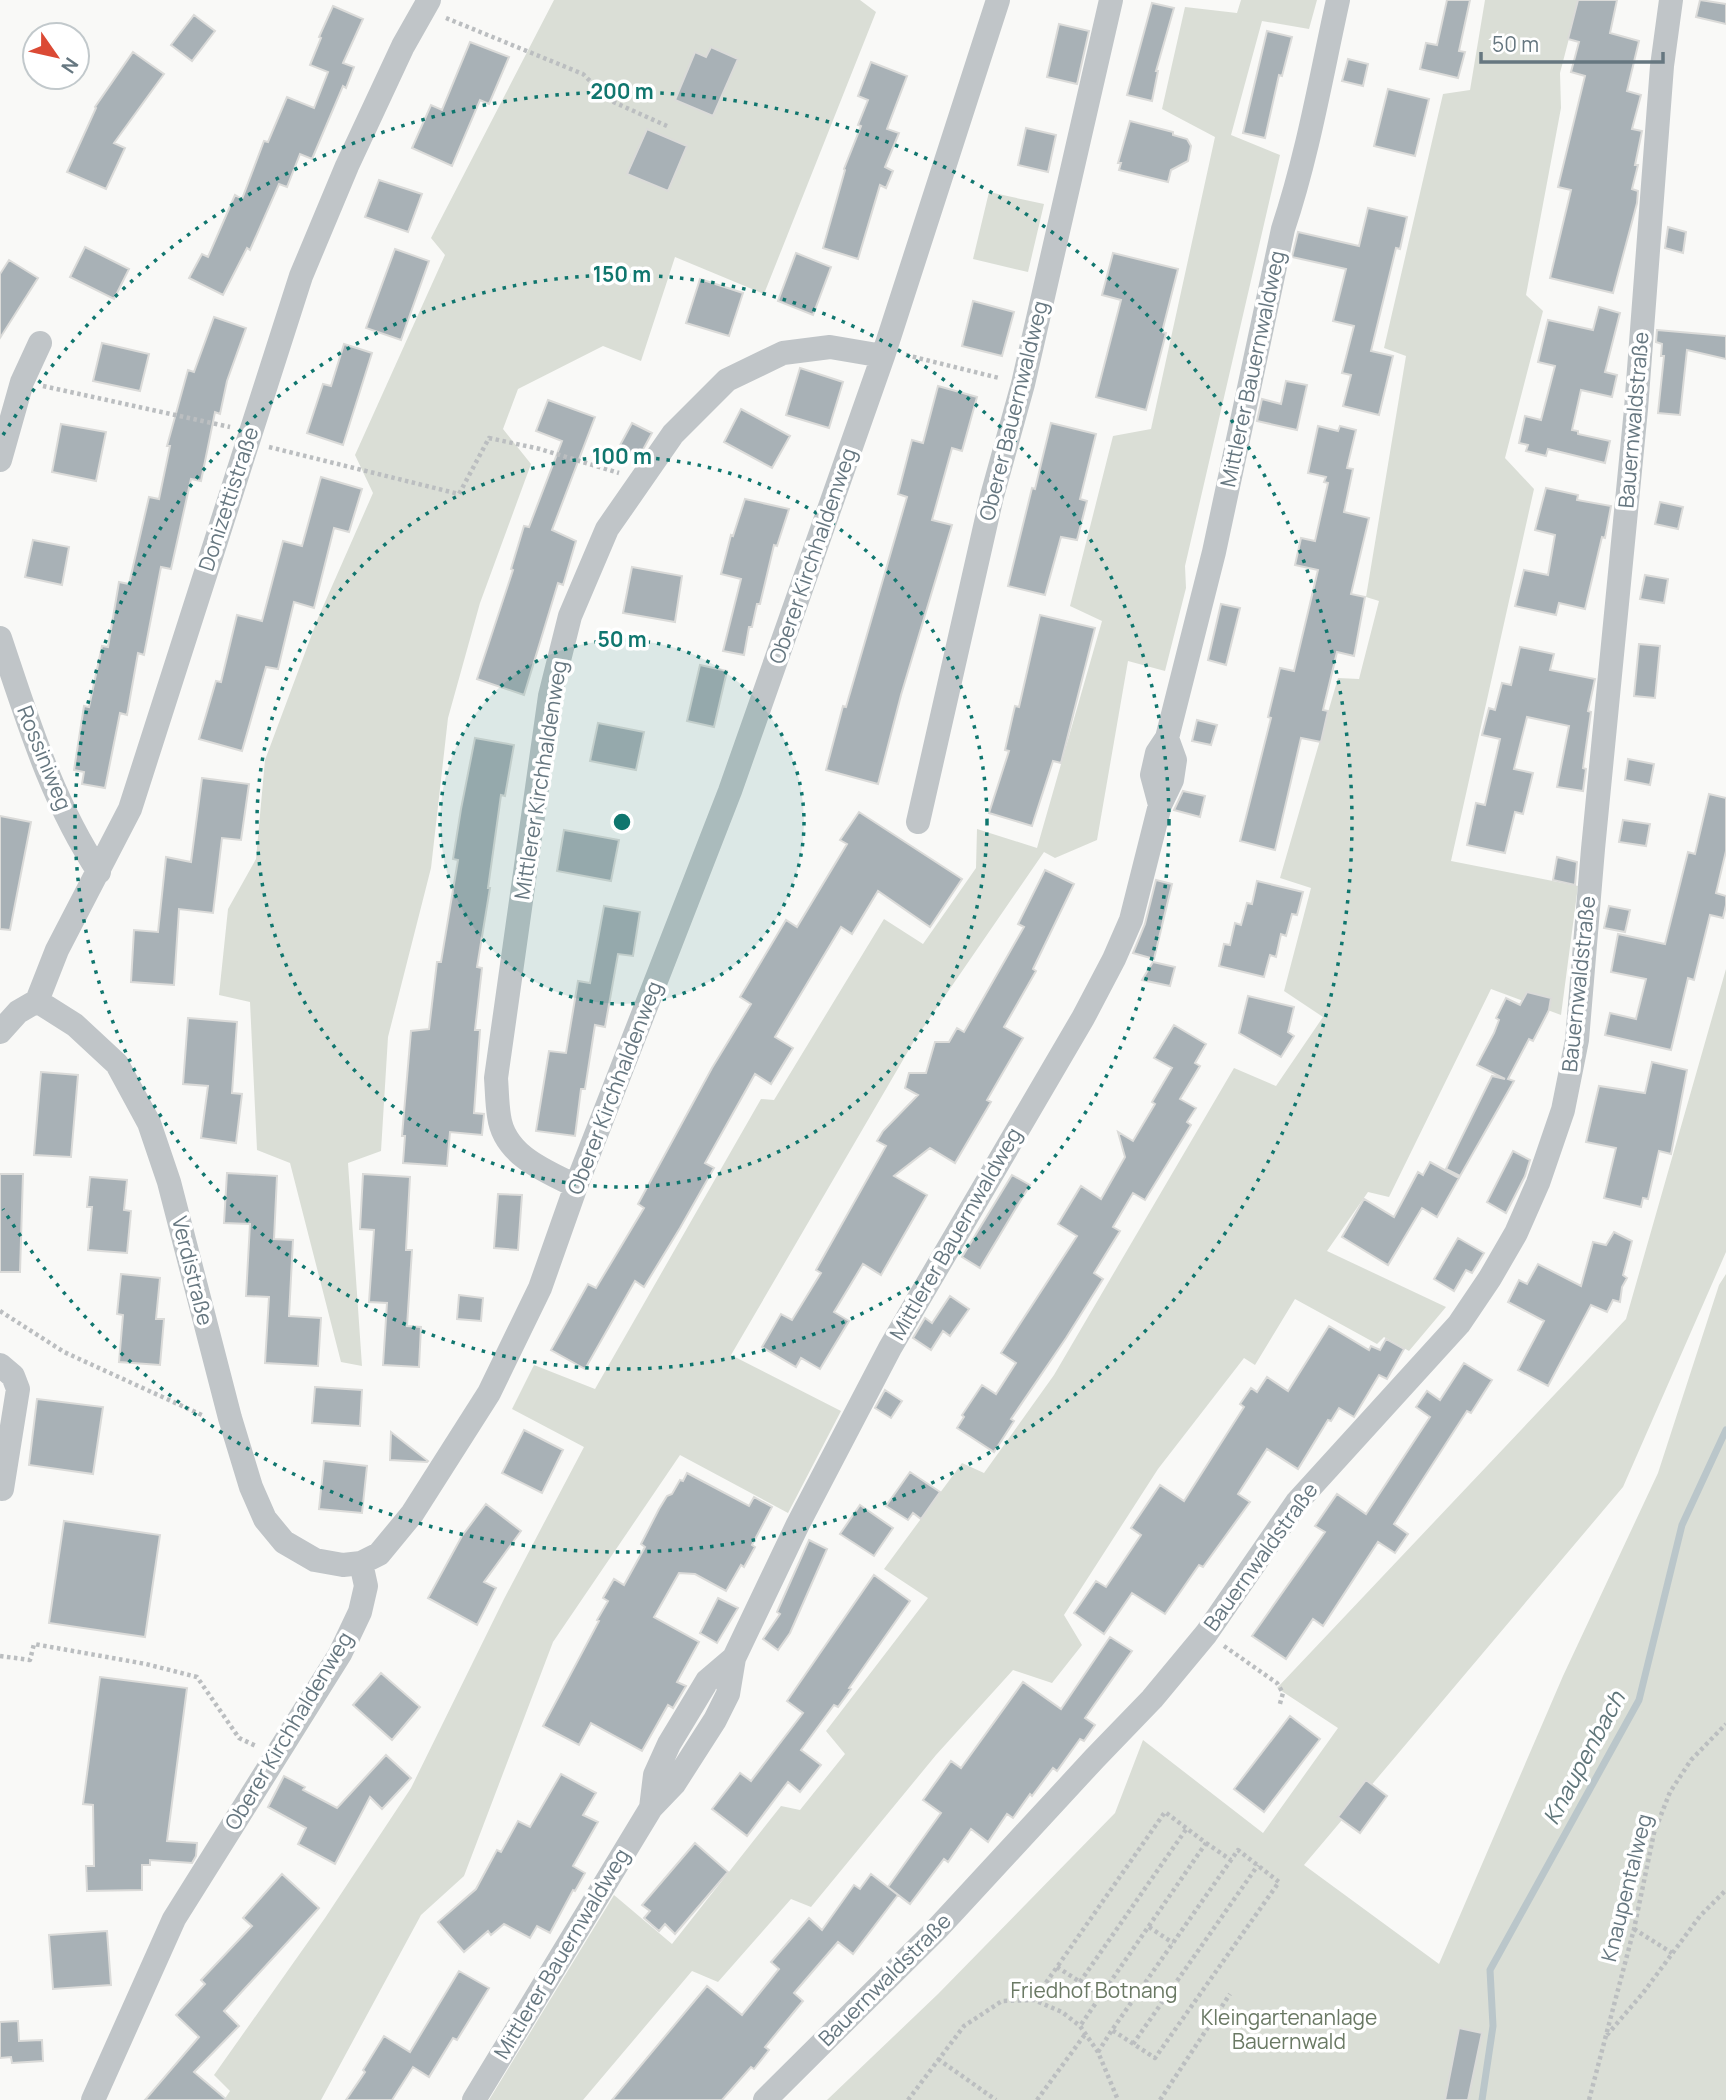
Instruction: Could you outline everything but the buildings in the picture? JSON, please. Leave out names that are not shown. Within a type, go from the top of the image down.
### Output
[{"type":"street","name":"Oberer Kirchhaldenweg","points":[[93,2100],[174,1919],[340,1654],[360,1612],[366,1586],[361,1563],[379,1554],[390,1544],[412,1514],[489,1393],[540,1288],[576,1186],[730,791],[884,353],[998,0]]},
{"type":"street","name":"Oberer Bauernwaldweg","points":[[918,822],[992,496],[1023,384],[1111,0]]},
{"type":"street","name":"Mittlerer Bauernwaldweg","points":[[474,2100],[651,1808],[674,1784],[715,1720],[728,1694],[734,1657],[798,1524],[890,1348],[1083,1018],[1114,959],[1130,920],[1160,805],[1152,775],[1157,753],[1167,738],[1214,552],[1283,229],[1300,175],[1338,0]]},
{"type":"street","name":"Bauernwaldstraße","points":[[765,2100],[936,1930],[1152,1699],[1206,1634],[1297,1502],[1459,1324],[1516,1233],[1538,1183],[1563,1110],[1577,1040],[1636,409],[1662,66],[1671,0]]},
{"type":"street","name":"Donizettistraße","points":[[37,1001],[57,950],[130,809],[301,276],[347,166],[403,46],[431,8]]},
{"type":"street","points":[[0,460],[22,382],[40,343]]},
{"type":"street","name":"Mittlerer Kirchhaldenweg","points":[[576,1186],[539,1168],[512,1148],[499,1119],[496,1078],[550,696],[570,616],[607,529],[639,479],[673,434],[727,380],[783,353],[830,347],[884,353]]},
{"type":"street","name":"Rossiniweg","points":[[0,638],[24,710],[76,838],[99,872]]},
{"type":"street","points":[[0,1032],[18,1012],[37,1001]]},
{"type":"street","name":"Verdistraße","points":[[37,1001],[75,1025],[117,1064],[149,1123],[169,1182],[230,1418],[251,1487],[265,1519],[284,1542],[315,1560],[343,1564],[361,1563]]},
{"type":"street","points":[[0,1365],[13,1376],[18,1389],[2,1489]]},
{"type":"street","name":"Mittlerer Bauernwaldweg","points":[[651,1808],[655,1775],[669,1744],[707,1681],[734,1657]]},
{"type":"street","points":[[691,1707],[715,1720]]},
{"type":"street","points":[[669,1744],[691,1758]]},
{"type":"path","points":[[431,8],[583,74],[610,100],[667,126]]},
{"type":"path","points":[[884,353],[1023,384]]},
{"type":"path","points":[[22,382],[250,437],[458,494],[489,438],[540,449],[639,479]]},
{"type":"path","points":[[0,1311],[64,1352],[188,1409]]},
{"type":"path","points":[[1206,1634],[1277,1683],[1283,1693],[1279,1707]]},
{"type":"path","points":[[0,1656],[30,1660],[34,1644],[146,1664],[197,1677],[239,1738],[275,1756]]},
{"type":"path","name":"Knaupentalweg","points":[[1590,2100],[1604,2037],[1634,1929],[1654,1833],[1670,1792],[1691,1760],[1726,1724]]},
{"type":"path","points":[[1034,2000],[1165,1812],[1231,1860]]},
{"type":"path","points":[[1080,1982],[1187,1828]]},
{"type":"path","points":[[1080,2026],[1206,1843]]},
{"type":"path","points":[[1098,2052],[1112,2030],[1238,1850],[1279,1882],[1155,2058],[1112,2030]]},
{"type":"path","points":[[1133,2044],[1258,1865]]},
{"type":"path","points":[[1604,2037],[1643,1993],[1700,1916],[1726,1890]]},
{"type":"path","points":[[1149,1927],[1173,1943]]},
{"type":"path","points":[[1634,1929],[1672,1953]]},
{"type":"path","points":[[1057,1967],[1102,1996]]},
{"type":"path","points":[[1160,2100],[1230,1994]]},
{"type":"path","points":[[908,2100],[964,2026],[1002,2001],[1034,2000],[1062,2012],[1086,2033],[1098,2052],[1118,2100]]},
{"type":"path","points":[[1037,2100],[1086,2033]]},
{"type":"path","points":[[938,2059],[996,2100]]},
{"type":"green space","points":[[554,0],[860,0],[876,12],[764,294],[675,257],[641,361],[603,346],[518,389],[503,429],[531,464],[480,603],[448,718],[431,868],[388,1037],[381,1151],[348,1163],[362,1366],[341,1362],[290,1163],[257,1150],[250,1002],[219,995],[228,909],[256,859],[265,760],[318,618],[373,493],[355,455],[445,255],[431,238]]},
{"type":"green space","points":[[1241,0],[1317,0],[1309,29],[1262,21],[1231,135],[1280,155],[1185,566],[1186,588],[1165,671],[1128,661],[1097,840],[1055,858],[1044,852],[914,1041],[731,1355],[841,1411],[788,1513],[680,1455],[553,1642],[464,1876],[421,1915],[321,2100],[224,2100],[230,2091],[214,2075],[325,1918],[411,1788],[504,1599],[584,1447],[512,1409],[534,1365],[595,1389],[761,1099],[774,1100],[884,919],[923,944],[976,868],[977,829],[1037,848],[1102,621],[1070,606],[1113,436],[1151,429],[1215,137],[1162,109],[1185,7],[1237,13]]},
{"type":"green space","points":[[1485,0],[1579,0],[1560,73],[1561,108],[1526,295],[1543,311],[1505,458],[1534,489],[1451,861],[1578,886],[1561,1015],[1491,989],[1389,1197],[1368,1192],[1327,1251],[1446,1307],[1409,1351],[1384,1337],[1377,1344],[1295,1299],[1255,1365],[1244,1358],[1158,1469],[1064,1615],[1082,1645],[1052,1683],[1013,1670],[936,1755],[811,1907],[791,1899],[718,1982],[692,1971],[583,2100],[489,2100],[614,1895],[672,1944],[781,1806],[800,1810],[845,1754],[826,1731],[928,1598],[884,1569],[962,1463],[984,1473],[1054,1375],[1234,1068],[1276,1086],[1323,1017],[1284,991],[1311,888],[1280,878],[1338,678],[1359,679],[1379,601],[1366,597],[1406,356],[1384,348],[1443,94],[1470,90]]},
{"type":"green space","points":[[989,192],[1044,204],[1028,272],[973,259]]},
{"type":"green space","points":[[1726,969],[1726,1252],[1623,1487],[1304,1865],[1439,1964],[1563,1676],[1658,1473],[1719,1285],[1726,1274],[1726,2100],[827,2100],[938,1994],[1115,1813],[1143,1740],[1263,1833],[1338,1728],[1277,1688],[1626,1319]]},
{"type":"waterway","name":"Knaupenbach","points":[[1482,2100],[1493,2026],[1490,1970],[1639,1700],[1682,1525],[1726,1430]]},
{"type":"park label","name":"Friedhof Botnang","points":[[1094,1991]]},
{"type":"park label","name":"Kleingartenanlage Bauernwald","points":[[1289,2030]]}]
